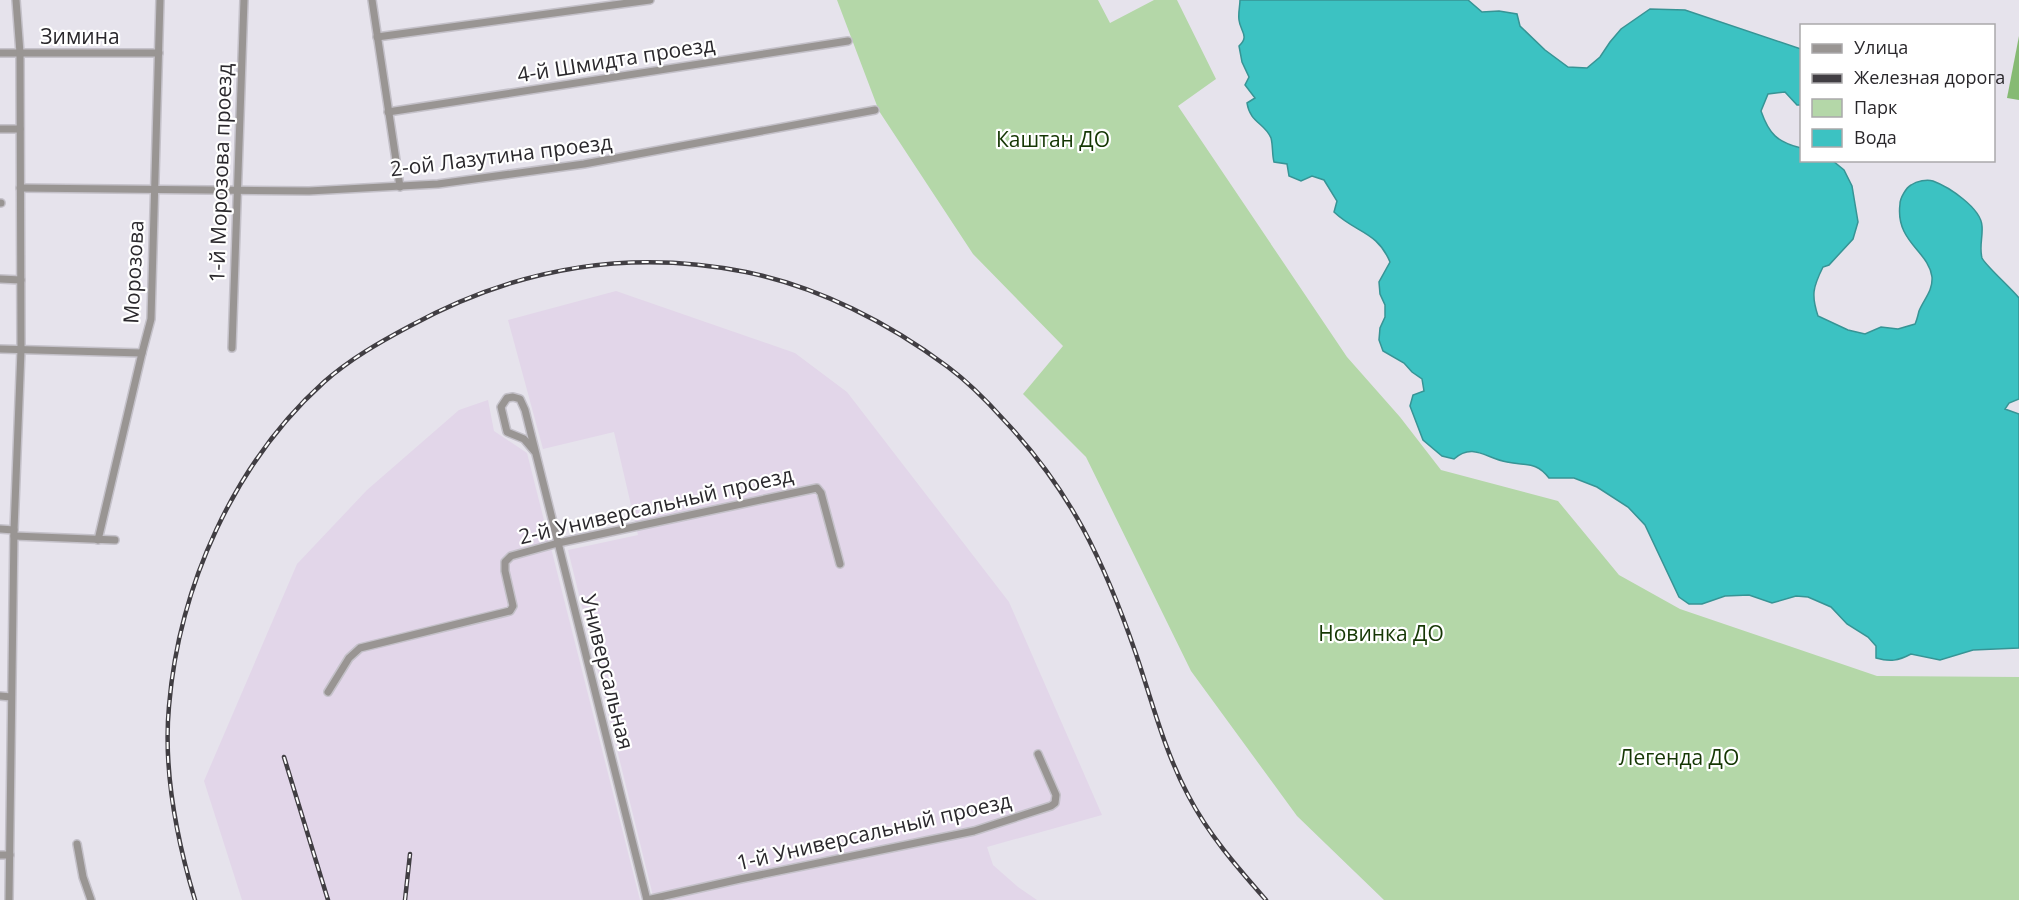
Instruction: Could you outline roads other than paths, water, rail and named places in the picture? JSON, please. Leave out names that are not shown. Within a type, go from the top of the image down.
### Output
[{"type":"street","points":[[9,900],[14,533],[21,350],[20,53],[16,0]]},
{"type":"street","name":"Морозова","points":[[98,540],[151,319],[160,0]]},
{"type":"street","name":"1-й Морозова проезд","points":[[232,348],[244,0]]},
{"type":"street","points":[[372,0],[400,187]]},
{"type":"street","points":[[377,37],[650,0]]},
{"type":"street","name":"4-й Шмидта проезд","points":[[388,112],[848,40]]},
{"type":"street","name":"Зимина","points":[[0,53],[159,53]]},
{"type":"street","name":"2-ой Лазутина проезд","points":[[20,188],[309,191],[438,184],[584,164],[875,110]]},
{"type":"street","points":[[0,129],[20,129]]},
{"type":"street","points":[[0,279],[21,280]]},
{"type":"street","points":[[0,350],[142,353]]},
{"type":"street","name":"Универсальная","points":[[535,452],[524,439],[511,434],[506,428],[501,407],[507,398],[513,397],[522,401],[535,452],[558,543],[647,900]]},
{"type":"street","name":"2-й Универсальный проезд","points":[[328,692],[349,658],[360,648],[510,612],[513,606],[504,566],[508,559],[558,543],[813,487],[822,493],[840,564]]},
{"type":"street","points":[[0,529],[14,533],[115,540]]},
{"type":"street","points":[[0,696],[11,697]]},
{"type":"street","name":"1-й Универсальный проезд","points":[[647,900],[974,831],[1051,806],[1055,803],[1056,795],[1038,754]]},
{"type":"street","points":[[77,844],[83,877],[91,900]]},
{"type":"street","points":[[0,855],[10,855]]},
{"type":"water","points":[[1240,0],[1468,0],[1482,12],[1499,11],[1517,14],[1520,26],[1545,50],[1568,67],[1587,68],[1600,57],[1621,29],[1650,9],[1685,10],[1800,49],[1800,105],[1797,105],[1785,92],[1768,94],[1761,111],[1767,126],[1775,136],[1800,148],[1800,162],[1834,162],[1844,170],[1852,186],[1858,222],[1853,239],[1829,265],[1823,267],[1820,274],[1815,286],[1814,297],[1818,316],[1848,330],[1865,334],[1881,327],[1898,329],[1915,324],[1930,291],[1932,277],[1930,268],[1902,228],[1900,204],[1909,186],[1925,180],[1947,188],[1976,212],[1982,226],[1982,258],[2019,298],[2019,399],[2009,403],[2005,409],[2019,414],[2019,648],[1973,650],[1940,660],[1911,654],[1894,660],[1886,660],[1876,658],[1876,646],[1868,637],[1847,624],[1831,607],[1808,597],[1796,596],[1772,603],[1749,595],[1725,596],[1702,604],[1689,604],[1679,597],[1645,525],[1628,507],[1597,487],[1574,478],[1549,478],[1540,469],[1530,465],[1500,460],[1480,453],[1467,452],[1454,459],[1442,456],[1423,440],[1410,406],[1413,395],[1424,391],[1422,379],[1404,363],[1383,351],[1379,340],[1380,328],[1385,317],[1385,305],[1380,294],[1379,282],[1390,262],[1379,244],[1334,212],[1337,201],[1324,180],[1312,176],[1301,181],[1289,176],[1287,164],[1274,162],[1271,138],[1251,115],[1247,103],[1255,98],[1245,85],[1249,77],[1242,62],[1239,46],[1244,36],[1239,15]]},
{"type":"railway","points":[[195,900],[177,828],[170,779],[169,706],[175,661],[185,616],[216,529],[238,488],[263,450],[292,414],[334,374],[376,345],[450,306],[532,277],[573,268],[615,263],[658,262],[702,265],[746,272],[826,297],[877,322],[925,351],[963,379],[990,405],[1027,446],[1067,500],[1111,588],[1136,654],[1165,743],[1180,778],[1214,837],[1266,900]]},
{"type":"railway","points":[[284,757],[328,900]]},
{"type":"railway","points":[[405,900],[410,854]]},
{"type":"park label","name":"Каштан ДО","points":[[1053,140]]},
{"type":"park label","name":"Новинка ДО","points":[[1381,634]]},
{"type":"park label","name":"Легенда ДО","points":[[1679,758]]}]
